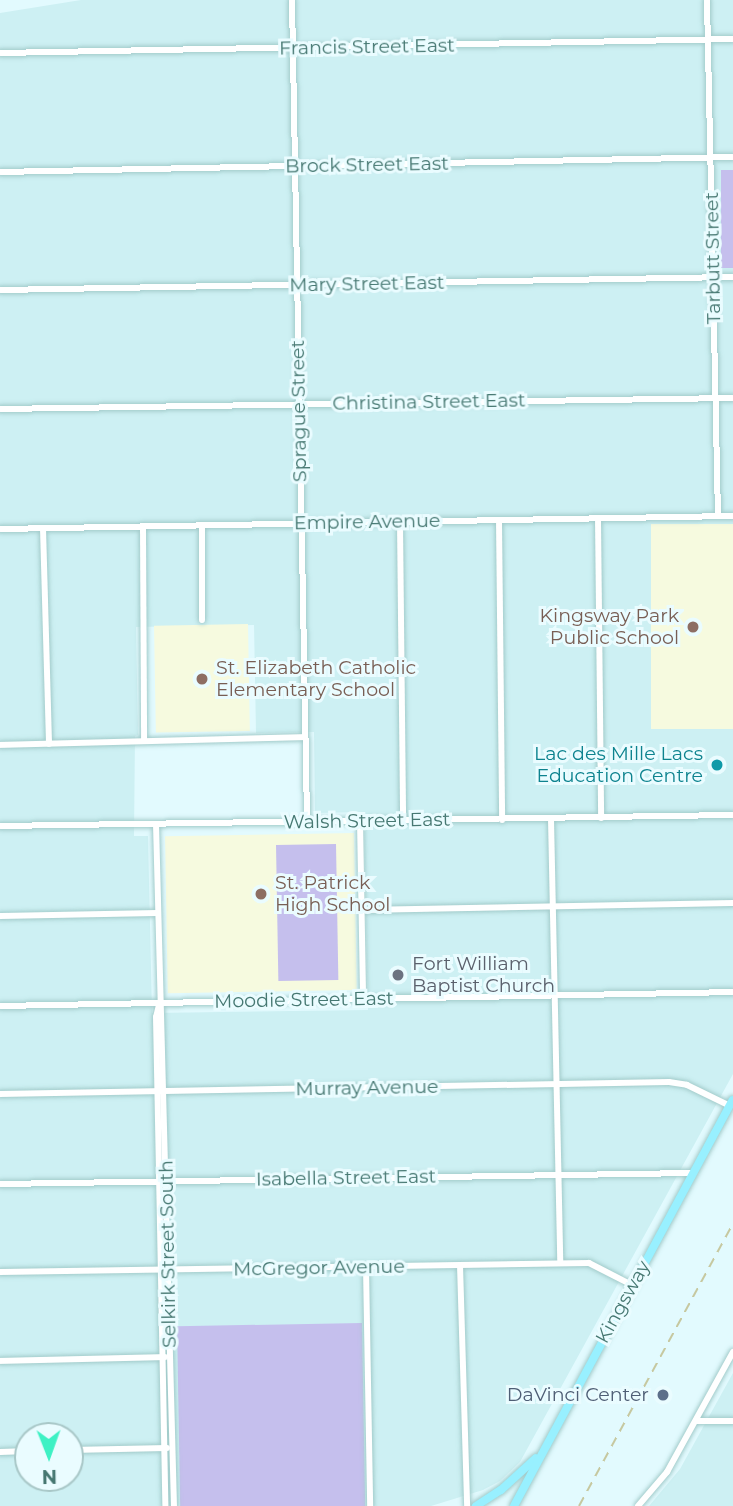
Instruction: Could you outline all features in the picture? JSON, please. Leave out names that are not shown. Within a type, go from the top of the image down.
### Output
[{"type":"main road","name":"Kingsway","points":[[514,1506],[731,1103]]},
{"type":"main road","points":[[476,1506],[501,1490],[540,1454]]},
{"type":"main road","points":[[523,1506],[522,1499],[540,1454]]},
{"type":"street","name":"Sprague Street","points":[[292,0],[307,822]]},
{"type":"street","name":"Tarbutt Street","points":[[707,0],[718,516]]},
{"type":"street","name":"Francis Street East","points":[[0,53],[733,39]]},
{"type":"street","name":"Brock Street East","points":[[0,172],[733,157]]},
{"type":"street","name":"Mary Street East","points":[[0,290],[733,277]]},
{"type":"street","name":"Christina Street East","points":[[0,409],[733,398]]},
{"type":"street","name":"Empire Avenue","points":[[0,528],[733,516]]},
{"type":"street","points":[[598,518],[601,818]]},
{"type":"street","points":[[499,520],[502,820]]},
{"type":"street","points":[[400,522],[403,821]]},
{"type":"street","points":[[202,526],[202,620]]},
{"type":"street","points":[[143,527],[144,741]]},
{"type":"street","points":[[43,528],[49,744]]},
{"type":"street","points":[[0,745],[305,737]]},
{"type":"street","name":"Walsh Street East","points":[[0,827],[733,816]]},
{"type":"street","points":[[551,819],[560,1263]]},
{"type":"street","points":[[360,821],[363,1000]]},
{"type":"street","name":"Selkirk Street South","points":[[156,824],[159,1003],[163,1016],[162,1357],[165,1506]]},
{"type":"street","points":[[362,910],[733,903]]},
{"type":"street","points":[[0,916],[157,913]]},
{"type":"street","name":"Moodie Street East","points":[[0,1006],[733,992]]},
{"type":"street","name":"Murray Avenue","points":[[0,1094],[678,1083],[731,1103]]},
{"type":"street","name":"Isabella Street East","points":[[0,1184],[692,1173]]},
{"type":"street","name":"McGregor Avenue","points":[[0,1272],[589,1263],[632,1285]]},
{"type":"street","points":[[460,1265],[467,1506]]},
{"type":"street","points":[[366,1267],[370,1506]]},
{"type":"street","name":"Selkirk Street South","points":[[164,1270],[170,1357],[174,1506]]},
{"type":"street","points":[[638,1506],[667,1472],[733,1352]]},
{"type":"street","points":[[0,1361],[170,1357]]},
{"type":"street","points":[[696,1421],[733,1421]]},
{"type":"street","points":[[84,1450],[173,1448]]},
{"type":"shaded area","points":[[81,0],[733,0],[733,170],[721,170],[723,268],[733,268],[733,1074],[520,1462],[500,1481],[483,1490],[431,1506],[0,1506],[0,13]],"holes":[[[254,625],[256,733],[314,732],[315,813],[364,812],[368,1010],[152,1013],[148,836],[134,836],[135,736],[138,735],[136,627]]]},
{"type":"shaded area","points":[[721,170],[733,170],[733,268],[721,268]]},
{"type":"shaded area","name":"Kingsway Park Public School","points":[[651,524],[733,524],[733,729],[651,729]]},
{"type":"shaded area","name":"St. Elizabeth Catholic Elementary School","points":[[248,624],[250,731],[156,733],[154,626]]},
{"type":"shaded area","name":"St. Patrick High School","points":[[354,833],[357,990],[168,993],[165,836]]},
{"type":"shaded area","points":[[336,844],[338,980],[278,981],[276,845]]},
{"type":"shaded area","points":[[362,1323],[365,1506],[180,1506],[177,1326]]},
{"type":"shaded area","points":[[733,1373],[733,1506],[649,1506],[680,1469]]},
{"type":"railway","points":[[579,1506],[733,1223]]},
{"type":"place","name":"Kingsway Park Public School","points":[[693,627]]},
{"type":"place","name":"St. Elizabeth Catholic Elementary School","points":[[202,679]]},
{"type":"place","name":"Lac des Mille Lacs Education Centre","points":[[717,765]]},
{"type":"place","name":"St. Patrick High School","points":[[261,894]]},
{"type":"place","name":"Fort William Baptist Church","points":[[398,975]]},
{"type":"place","name":"DaVinci Center","points":[[663,1395]]}]
